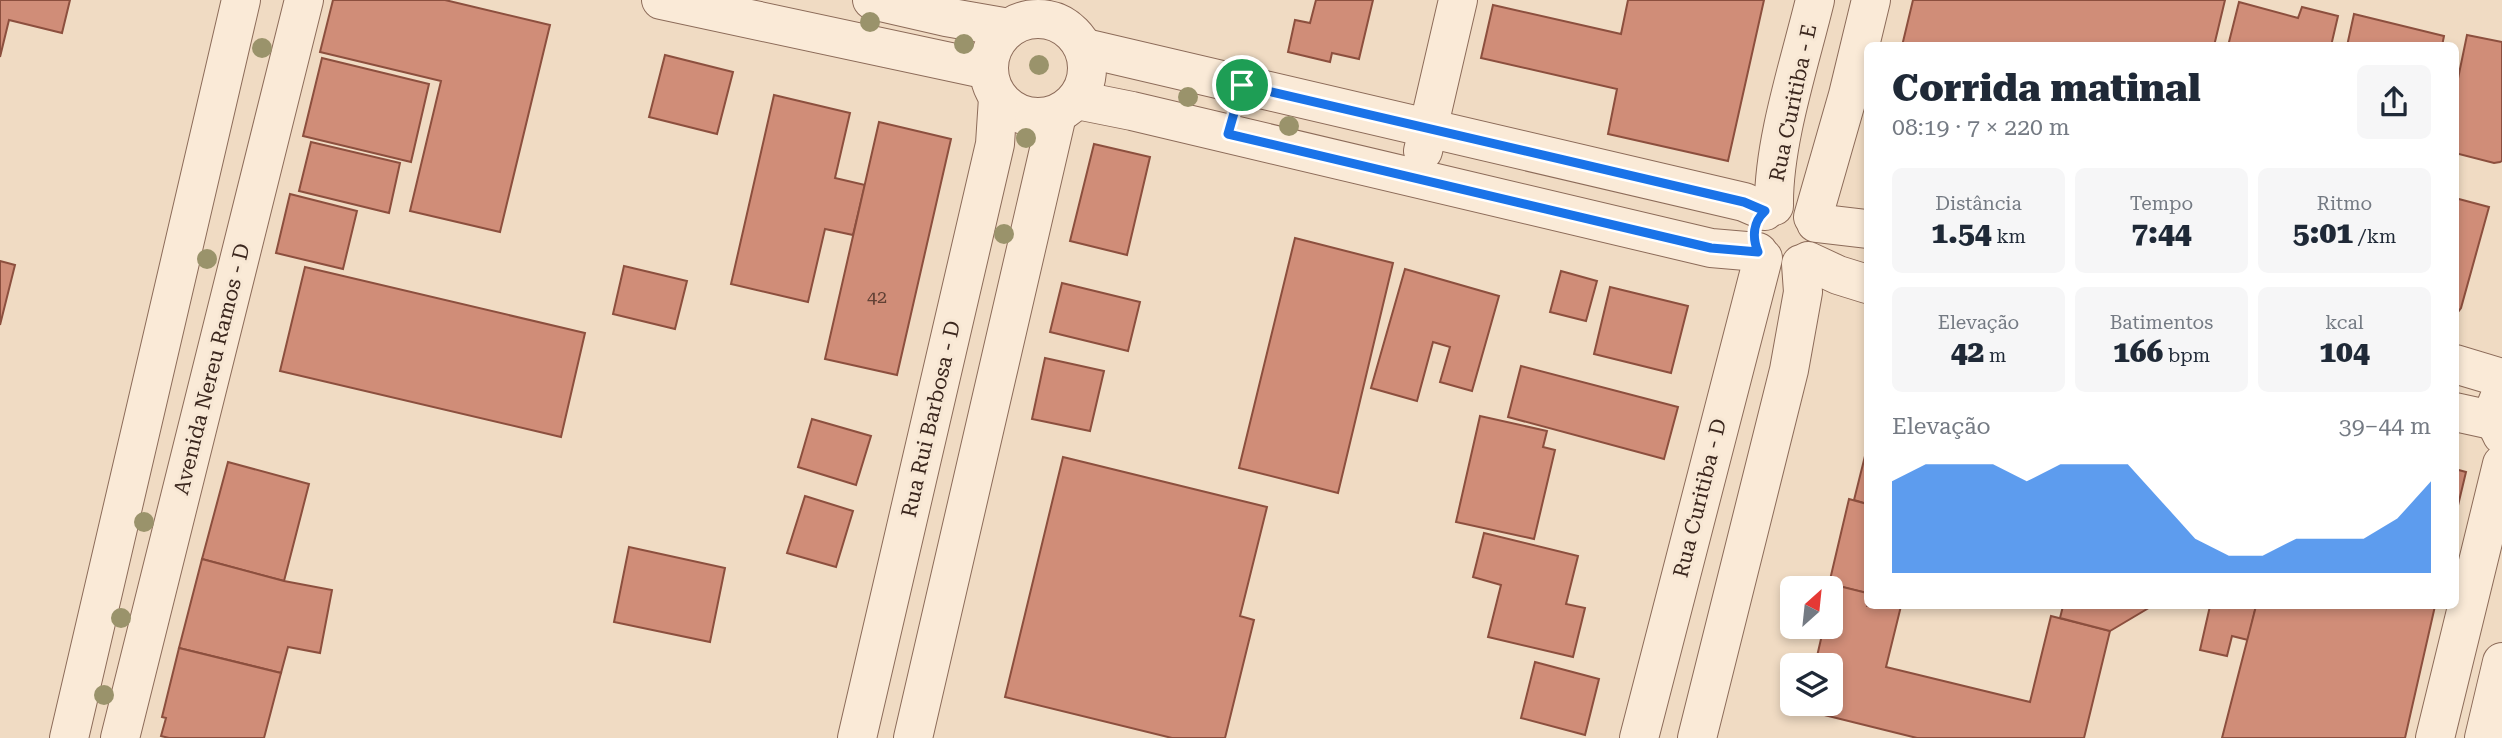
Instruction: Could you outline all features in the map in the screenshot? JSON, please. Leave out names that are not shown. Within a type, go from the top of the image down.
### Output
[{"type":"street","points":[[69,738],[241,0]]},
{"type":"street","name":"Avenida Nereu Ramos - D","points":[[120,738],[304,0]]},
{"type":"street","points":[[661,0],[993,84]]},
{"type":"street","points":[[872,0],[946,17],[1021,16],[1078,26],[1242,85],[1770,209]]},
{"type":"street","points":[[1416,178],[1458,0]]},
{"type":"street","name":"Rua Curitiba - E","points":[[1770,209],[1786,121],[1815,0]]},
{"type":"street","points":[[1697,738],[1789,370],[1804,263],[1816,250],[1819,237],[1815,220],[1871,0]]},
{"type":"street","points":[[1021,16],[998,39],[990,53],[993,84],[1010,109],[1025,116],[1041,118],[1067,108],[1132,111],[1711,248],[1760,255]]},
{"type":"street","points":[[914,738],[1067,108],[1088,75],[1078,26]]},
{"type":"street","name":"Rua Rui Barbosa - D","points":[[857,738],[995,144],[993,84]]},
{"type":"street","points":[[1228,134],[1242,85]]},
{"type":"street","points":[[1864,228],[1815,220],[1797,205],[1783,203],[1760,216],[1754,228],[1754,242],[1760,255],[1769,264],[1782,268],[1804,263],[1864,283]]},
{"type":"street","name":"Rua Curitiba - D","points":[[1639,738],[1760,255]]},
{"type":"street","points":[[2459,366],[2502,378]]},
{"type":"street","points":[[2459,412],[2500,416]]},
{"type":"street","points":[[2435,738],[2502,464]]},
{"type":"street","points":[[2484,738],[2502,663]]},
{"type":"building","points":[[0,0],[70,0],[62,33],[9,20],[0,57]]},
{"type":"building","points":[[333,0],[445,0],[550,25],[500,232],[410,211],[441,81],[320,52]]},
{"type":"building","points":[[1316,0],[1373,0],[1359,59],[1332,53],[1330,62],[1288,52],[1295,20],[1310,23]]},
{"type":"building","points":[[1628,0],[1764,0],[1728,161],[1608,134],[1617,89],[1481,58],[1493,5],[1621,34]]},
{"type":"building","points":[[1913,0],[2225,0],[2215,42],[1903,42]]},
{"type":"building","points":[[2239,2],[2298,18],[2302,7],[2338,16],[2332,42],[2229,42]]},
{"type":"building","points":[[2354,14],[2444,36],[2443,42],[2348,42]]},
{"type":"building","points":[[2467,35],[2502,42],[2500,162],[2494,163],[2459,154],[2459,74]]},
{"type":"building","points":[[665,55],[733,72],[717,134],[649,117]]},
{"type":"building","points":[[322,58],[429,84],[411,162],[303,136]]},
{"type":"building","points":[[774,95],[850,113],[835,178],[865,185],[853,235],[825,229],[808,302],[731,284]]},
{"type":"building","points":[[879,122],[951,139],[897,375],[825,359]]},
{"type":"building","points":[[311,142],[400,163],[389,213],[299,191]]},
{"type":"building","points":[[1094,144],[1150,157],[1127,255],[1070,241]]},
{"type":"building","points":[[290,194],[357,211],[343,269],[276,253]]},
{"type":"building","points":[[2459,199],[2489,207],[2459,311]]},
{"type":"building","points":[[1295,238],[1393,263],[1338,493],[1239,468]]},
{"type":"building","points":[[0,261],[15,265],[0,325]]},
{"type":"building","points":[[624,266],[687,281],[675,329],[613,314]]},
{"type":"building","points":[[305,267],[585,333],[561,437],[280,371]]},
{"type":"building","points":[[1405,269],[1499,296],[1472,391],[1440,382],[1450,347],[1433,342],[1417,401],[1371,388]]},
{"type":"building","points":[[1561,271],[1597,281],[1586,321],[1550,312]]},
{"type":"building","points":[[1062,283],[1140,302],[1128,351],[1050,332]]},
{"type":"building","points":[[1610,287],[1688,306],[1671,373],[1594,354]]},
{"type":"building","points":[[1045,358],[1104,371],[1090,431],[1032,419]]},
{"type":"building","points":[[1521,366],[1678,407],[1664,459],[1508,417]]},
{"type":"building","points":[[1480,416],[1547,431],[1543,447],[1555,450],[1534,539],[1456,522]]},
{"type":"building","points":[[812,419],[871,436],[856,485],[798,467]]},
{"type":"building","points":[[1063,457],[1267,507],[1240,616],[1254,620],[1225,738],[1172,738],[1005,697]]},
{"type":"building","points":[[1864,460],[1864,503],[1854,500]]},
{"type":"building","points":[[228,462],[309,484],[284,581],[202,559]]},
{"type":"building","points":[[2459,470],[2466,472],[2459,501]]},
{"type":"building","points":[[805,496],[853,511],[836,567],[787,553]]},
{"type":"building","points":[[1849,499],[1864,503],[1864,592],[1843,587],[1843,576],[1831,576]]},
{"type":"building","points":[[1484,533],[1578,556],[1566,604],[1585,608],[1573,657],[1488,637],[1501,585],[1473,577]]},
{"type":"building","points":[[629,547],[725,568],[710,642],[614,622]]},
{"type":"building","points":[[202,559],[284,581],[332,590],[320,653],[288,647],[281,673],[179,648]]},
{"type":"building","points":[[1843,587],[1864,592],[1864,609],[1900,609],[1886,667],[2030,702],[2051,616],[2110,631],[2084,738],[1917,738],[1828,716],[1843,716],[1843,653],[1818,653],[1821,639],[1843,639]]},
{"type":"building","points":[[2062,609],[2147,609],[2110,631],[2060,618]]},
{"type":"building","points":[[2209,609],[2255,609],[2248,640],[2232,636],[2227,656],[2200,650]]},
{"type":"building","points":[[2255,609],[2434,609],[2405,738],[2222,738]]},
{"type":"building","points":[[179,648],[281,673],[264,738],[161,736],[166,718],[162,717]]},
{"type":"building","points":[[1535,662],[1599,679],[1585,735],[1521,718]]},
{"type":"route","points":[[1242,85],[1744,202],[1765,211],[1754,228],[1754,242],[1758,252],[1711,248],[1228,134],[1242,85]]}]
